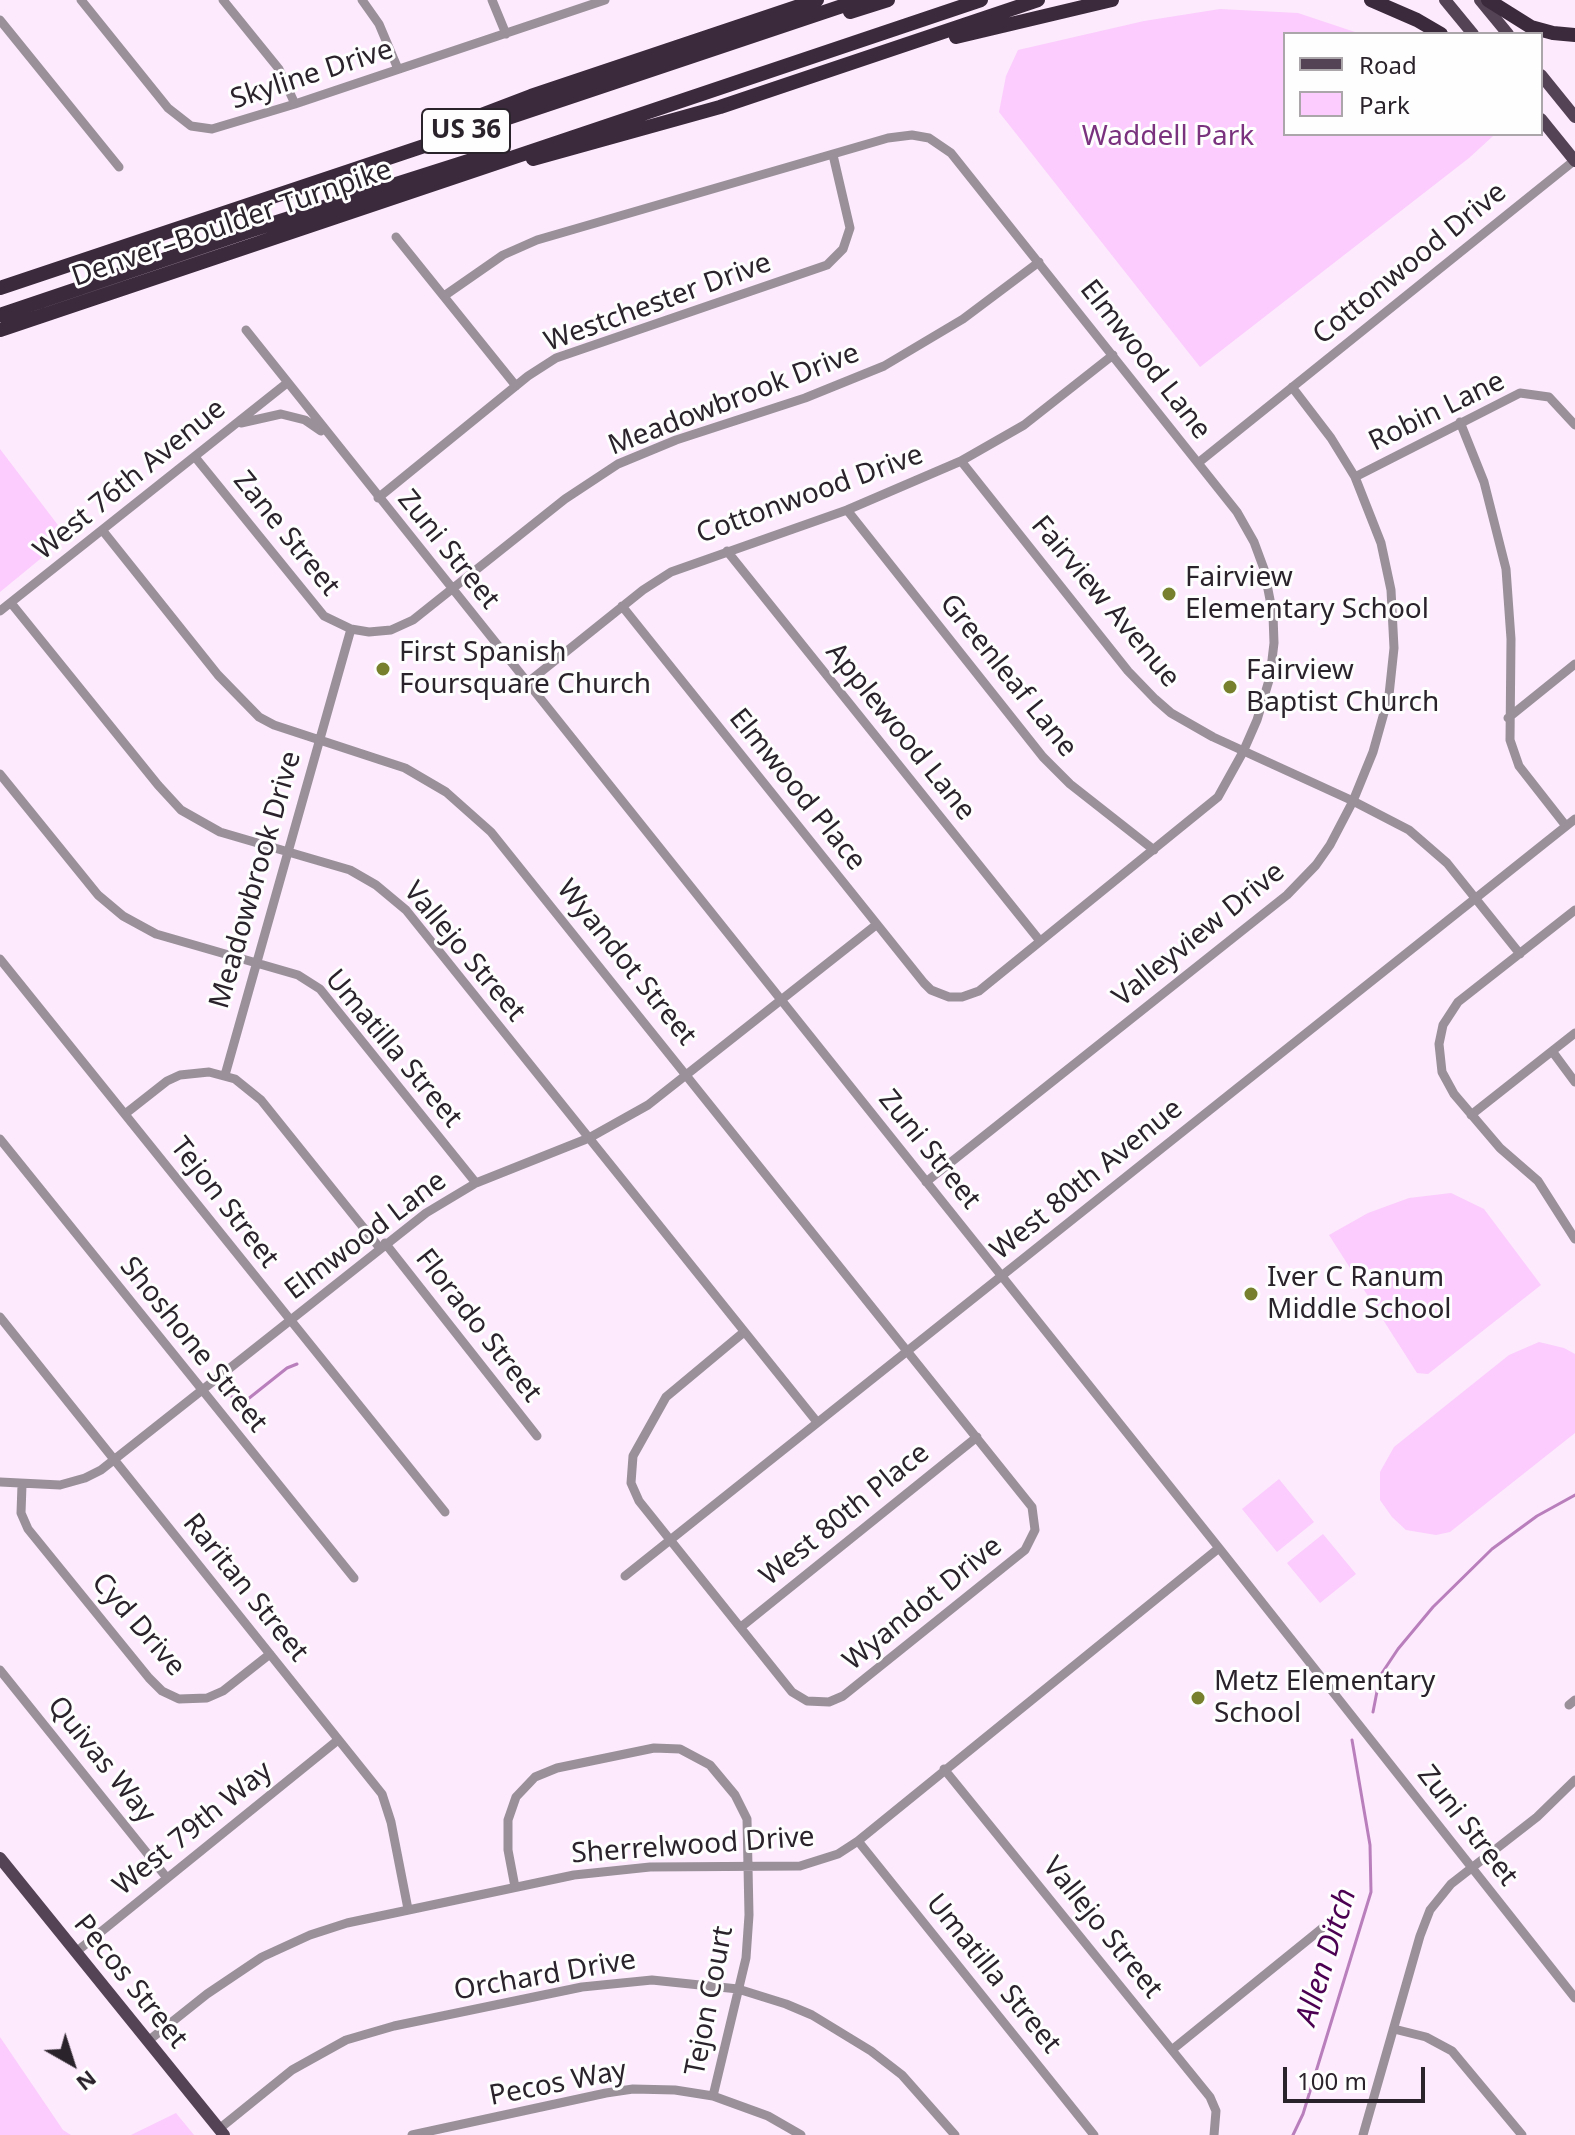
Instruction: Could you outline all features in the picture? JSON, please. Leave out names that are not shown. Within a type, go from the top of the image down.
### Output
[{"type":"highway","points":[[262,200],[504,105],[817,0]]},
{"type":"highway","name":"Denver–Boulder Turnpike","points":[[0,288],[860,0]]},
{"type":"highway","points":[[669,64],[888,0]]},
{"type":"highway","name":"Denver–Boulder Turnpike","points":[[0,330],[981,0]]},
{"type":"highway","points":[[375,204],[708,111],[1038,0]]},
{"type":"highway","points":[[858,62],[1112,0]]},
{"type":"highway","points":[[1371,0],[1438,32]]},
{"type":"highway","points":[[1488,0],[1531,27],[1575,35]]},
{"type":"highway","points":[[0,315],[352,198],[540,139],[662,107]]},
{"type":"main road","points":[[1445,0],[1471,32]]},
{"type":"main road","points":[[1480,0],[1506,32]]},
{"type":"main road","points":[[1543,77],[1575,117]]},
{"type":"main road","points":[[1543,121],[1575,160]]},
{"type":"main road","name":"Pecos Street","points":[[0,1858],[221,2132]]},
{"type":"street","name":"Skyline Drive","points":[[81,0],[168,108],[191,126],[205,129],[221,128],[605,0]]},
{"type":"street","points":[[223,0],[279,69],[295,104]]},
{"type":"street","points":[[362,0],[379,24],[398,69]]},
{"type":"street","points":[[492,0],[506,34]]},
{"type":"street","points":[[0,20],[119,167]]},
{"type":"street","name":"Elmwood Lane","points":[[444,296],[503,255],[537,240],[904,135],[921,136],[938,142],[951,153],[1242,521],[1259,555],[1270,599],[1274,643],[1270,677],[1257,720],[1218,797],[979,991],[962,997],[942,995]]},
{"type":"street","name":"Westchester Drive","points":[[378,498],[516,386],[572,350],[827,265],[843,249],[850,228],[833,155]]},
{"type":"street","name":"Cottonwood Drive","points":[[1198,463],[1575,160]]},
{"type":"street","points":[[396,237],[516,386]]},
{"type":"street","name":"Meadowbrook Drive","points":[[225,1075],[351,629],[369,632],[391,630],[413,620],[565,499],[618,464],[676,440],[805,398],[884,366],[963,319],[1039,262]]},
{"type":"street","name":"Zuni Street","points":[[246,330],[1573,1993]]},
{"type":"street","name":"Cottonwood Drive","points":[[527,683],[622,606],[671,572],[888,495],[961,461],[1024,425],[1113,355]]},
{"type":"street","name":"West 76th Avenue","points":[[0,611],[287,383]]},
{"type":"street","name":"Valleyview Drive","points":[[926,1182],[1287,895],[1316,865],[1353,801],[1381,730],[1389,695],[1394,648],[1387,566],[1374,521],[1355,477],[1331,438],[1292,387]]},
{"type":"street","name":"Robin Lane","points":[[1355,477],[1509,397],[1527,393],[1549,397],[1575,425]]},
{"type":"street","points":[[234,425],[281,414],[305,420],[330,437]]},
{"type":"street","points":[[1460,422],[1489,495],[1506,569],[1511,639],[1510,740],[1516,761],[1571,822]]},
{"type":"street","name":"Zane Street","points":[[195,457],[318,611],[351,629]]},
{"type":"street","name":"Fairview Avenue","points":[[961,461],[1139,684],[1182,720],[1243,752],[1353,801],[1420,838],[1447,863],[1520,954]]},
{"type":"street","name":"Greenleaf Lane","points":[[847,510],[1043,757],[1079,792],[1154,850]]},
{"type":"street","name":"Wyandot Street","points":[[103,531],[247,708],[274,725],[405,768],[434,784],[469,810],[515,860],[1028,1501],[1035,1521]]},
{"type":"street","name":"Applewood Lane","points":[[727,551],[1040,941]]},
{"type":"street","name":"Vallejo Street","points":[[11,603],[181,810],[220,832],[350,870],[400,904],[817,1422]]},
{"type":"street","name":"Elmwood Place","points":[[622,606],[876,925],[924,983],[942,995]]},
{"type":"street","points":[[1508,718],[1575,664]]},
{"type":"street","name":"Umatilla Street","points":[[0,774],[98,895],[123,916],[170,939],[305,978],[320,989],[476,1183]]},
{"type":"street","name":"West 80th Avenue","points":[[625,1576],[1571,822]]},
{"type":"street","points":[[1575,910],[1458,1002],[1440,1034],[1439,1051],[1445,1079],[1471,1115],[1500,1148],[1538,1181],[1575,1239]]},
{"type":"street","name":"Elmwood Lane","points":[[0,1482],[69,1484],[93,1475],[382,1245],[439,1204],[476,1183],[589,1138],[648,1105],[876,925]]},
{"type":"street","name":"Tejon Street","points":[[0,959],[445,1512]]},
{"type":"street","points":[[1471,1115],[1575,1033]]},
{"type":"street","points":[[1552,1051],[1575,1082]]},
{"type":"street","points":[[125,1114],[167,1081],[180,1075],[209,1072],[225,1075]]},
{"type":"street","name":"Florado Street","points":[[225,1075],[245,1085],[261,1100],[537,1436]]},
{"type":"street","name":"Shoshone Street","points":[[0,1139],[354,1578]]},
{"type":"street","name":"Raritan Street","points":[[0,1317],[4,1330],[114,1460],[382,1794],[408,1909]]},
{"type":"street","points":[[741,1627],[670,1540],[634,1491],[630,1477],[633,1456],[671,1391],[744,1332]]},
{"type":"street","name":"West 80th Place","points":[[741,1627],[977,1437]]},
{"type":"street","name":"Cyd Drive","points":[[22,1485],[21,1513],[28,1529],[162,1691],[179,1699],[194,1701],[207,1698],[223,1691],[270,1654]]},
{"type":"street","name":"Wyandot Drive","points":[[741,1627],[792,1692],[807,1701],[829,1702],[843,1696],[1019,1556],[1033,1538],[1035,1521]]},
{"type":"street","name":"Sherrelwood Drive","points":[[148,2041],[239,1971],[285,1945],[347,1923],[574,1875],[616,1870],[787,1867],[812,1864],[838,1854],[1219,1548]]},
{"type":"street","name":"Quivas Way","points":[[0,1670],[167,1878]]},
{"type":"street","name":"West 79th Way","points":[[76,1952],[338,1740]]},
{"type":"street","name":"Tejon Court","points":[[515,1887],[508,1850],[508,1820],[516,1797],[547,1770],[654,1748],[680,1749],[710,1765],[735,1795],[747,1819],[749,1939],[713,2096]]},
{"type":"street","name":"Vallejo Street","points":[[944,1769],[1210,2097],[1217,2120],[1214,2135]]},
{"type":"street","points":[[1363,2135],[1430,1910],[1446,1889],[1537,1817],[1575,1780]]},
{"type":"street","name":"Umatilla Street","points":[[858,1841],[1094,2135]]},
{"type":"street","points":[[1173,2049],[1325,1926]]},
{"type":"street","name":"Orchard Drive","points":[[221,2132],[310,2058],[362,2035],[607,1982],[667,1980],[738,1989],[812,2015],[871,2051],[910,2083],[955,2135]]},
{"type":"street","points":[[1394,2029],[1426,2037],[1452,2051],[1522,2135]]},
{"type":"street","name":"Pecos Way","points":[[412,2135],[633,2089],[675,2090],[713,2096],[759,2112],[801,2135]]},
{"type":"green space","name":"Waddell Park","points":[[1220,9],[1298,13],[1355,32],[1283,32],[1283,136],[1493,136],[1469,158],[1200,367],[999,112],[1006,76],[1018,50],[1144,21]]},
{"type":"green space","points":[[0,449],[67,537],[0,592]]},
{"type":"green space","points":[[1451,1193],[1484,1209],[1541,1285],[1428,1374],[1417,1373],[1329,1235],[1368,1213],[1409,1198]]},
{"type":"green space","points":[[1539,1342],[1575,1354],[1575,1433],[1450,1532],[1436,1535],[1406,1530],[1380,1500],[1380,1472],[1394,1447],[1509,1355]]},
{"type":"green space","points":[[1279,1479],[1314,1522],[1277,1552],[1242,1509]]},
{"type":"green space","points":[[1323,1534],[1356,1574],[1320,1603],[1287,1563]]},
{"type":"green space","points":[[0,2037],[63,2130],[71,2135],[0,2135]]},
{"type":"green space","points":[[176,2113],[194,2135],[131,2135]]},
{"type":"waterway","points":[[232,1397],[248,1399],[287,1368],[297,1364]]},
{"type":"waterway","points":[[248,1399],[248,1410]]},
{"type":"waterway","name":"Allen Ditch","points":[[1373,1712],[1380,1676],[1433,1607],[1492,1549],[1537,1516],[1575,1495]]},
{"type":"waterway","name":"Allen Ditch","points":[[1293,2135],[1303,2114],[1371,1892],[1370,1845],[1352,1740]]},
{"type":"place","name":"Fairview Elementary School","points":[[1169,594]]},
{"type":"place","name":"First Spanish Foursquare Church","points":[[383,669]]},
{"type":"place","name":"Fairview Baptist Church","points":[[1230,687]]},
{"type":"place","name":"Iver C Ranum Middle School","points":[[1251,1294]]},
{"type":"place","name":"Metz Elementary School","points":[[1198,1698]]}]
